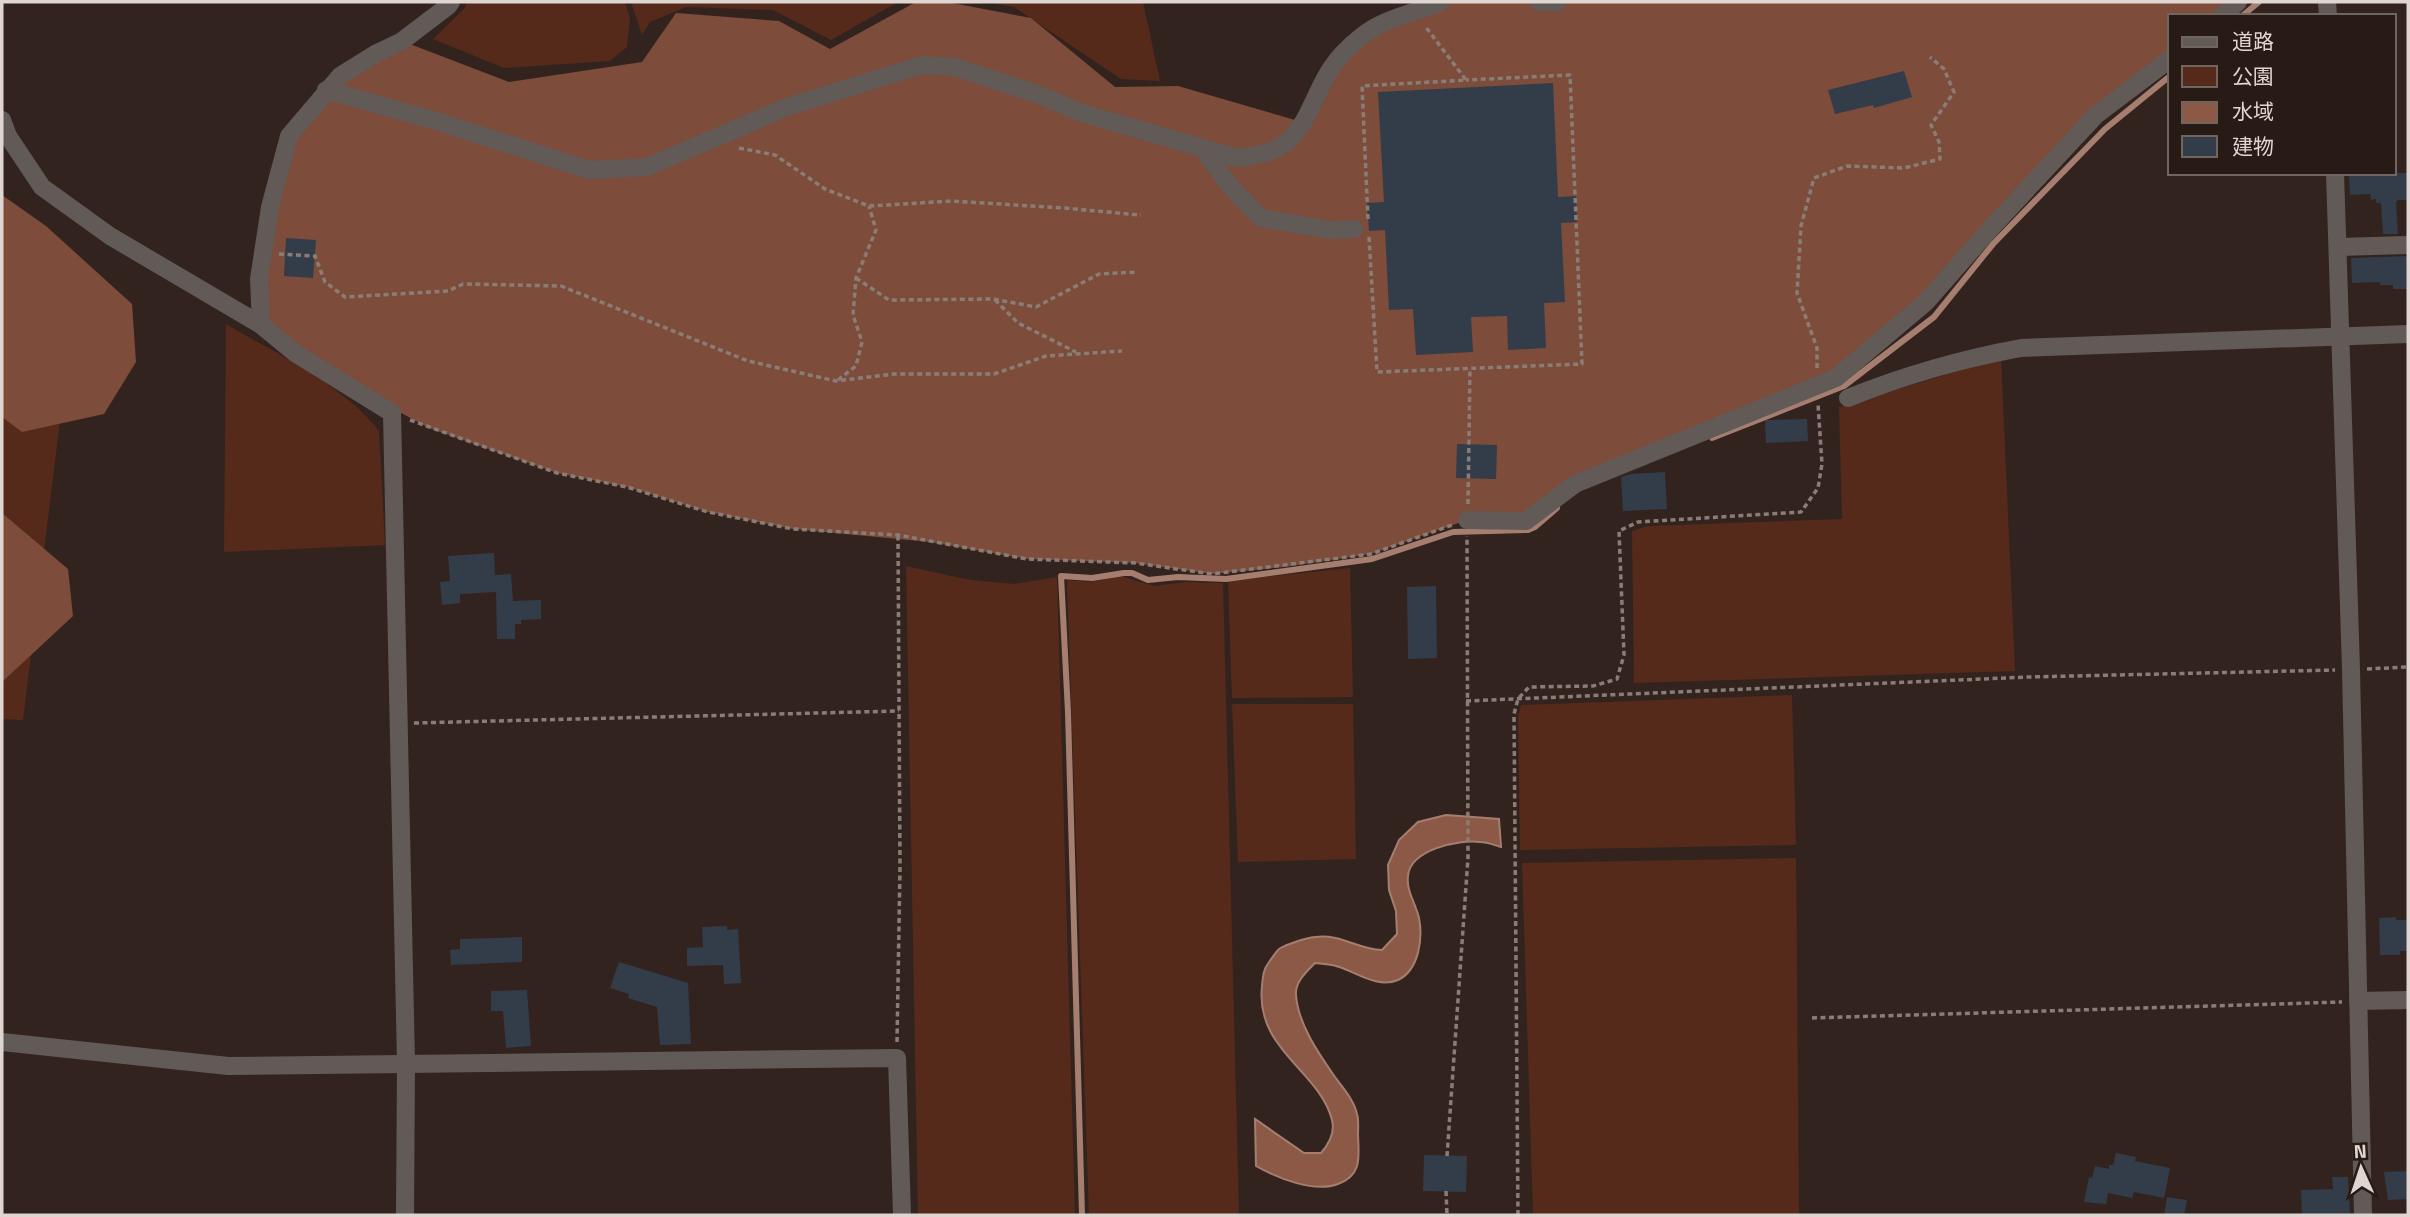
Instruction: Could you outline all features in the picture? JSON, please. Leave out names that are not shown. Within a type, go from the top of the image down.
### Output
[{"type":"street","points":[[261,325],[259,279],[276,180],[289,136],[340,76],[402,41],[452,2]]},
{"type":"street","points":[[326,90],[433,120],[589,170],[647,167],[787,107],[922,65],[955,67],[1037,94],[1082,113],[1237,158],[1261,154],[1288,142],[1332,66],[1363,36],[1392,19],[1441,2]]},
{"type":"street","points":[[1539,2],[1558,2]]},
{"type":"street","points":[[2224,14],[2238,2]]},
{"type":"street","points":[[1467,520],[1526,521],[1575,484],[1836,378],[1926,302],[2096,115],[2168,61]]},
{"type":"street","points":[[2,120],[8,136],[42,187],[110,236],[261,325],[295,354],[392,413],[406,1063],[405,1215]]},
{"type":"street","points":[[1203,149],[1229,185],[1261,218],[1330,230],[1364,227]]},
{"type":"street","points":[[2334,175],[2342,337],[2363,1215]]},
{"type":"street","points":[[2338,247],[2408,245]]},
{"type":"street","points":[[1848,398],[1896,379],[1961,359],[2021,348],[2408,334]]},
{"type":"street","points":[[2358,1001],[2408,999]]},
{"type":"street","points":[[2,1042],[228,1066],[897,1058],[902,1215]]},
{"type":"path","points":[[1415,13],[1466,79]]},
{"type":"path","points":[[1817,385],[1816,348],[1797,293],[1801,226],[1814,178],[1847,166],[1903,168],[1940,159],[1940,142],[1931,125],[1955,92],[1944,69],[1930,57]]},
{"type":"path","points":[[1570,75],[1582,364],[1377,372],[1364,227],[1362,86],[1570,75]]},
{"type":"path","points":[[733,147],[775,155],[825,189],[869,206],[952,201],[1141,215]]},
{"type":"path","points":[[836,381],[856,366],[862,342],[853,316],[856,278],[876,230],[869,206]]},
{"type":"path","points":[[263,253],[315,256],[325,282],[345,297],[447,291],[463,284],[561,286],[748,361],[836,381],[894,374],[994,374],[1046,356],[1122,351]]},
{"type":"path","points":[[856,278],[889,300],[993,299],[1036,307],[1099,274],[1138,272]]},
{"type":"path","points":[[993,299],[1018,323],[1079,354]]},
{"type":"path","points":[[1447,1156],[1468,858],[1466,701],[1470,369]]},
{"type":"path","points":[[1518,1215],[1514,714],[1518,699],[1529,687],[1593,686],[1617,679],[1625,655],[1619,531],[1638,522],[1801,512],[1818,488],[1822,464],[1819,411]]},
{"type":"path","points":[[392,413],[556,473],[627,487],[708,512],[793,529],[898,535],[1027,559],[1135,563],[1212,574],[1371,554],[1467,520]]},
{"type":"path","points":[[897,1058],[900,869],[898,535]]},
{"type":"path","points":[[1466,701],[2029,677],[2408,667]]},
{"type":"path","points":[[398,724],[899,710]]},
{"type":"path","points":[[1812,1018],[2358,1001]]},
{"type":"path","points":[[1446,1191],[1447,1215]]},
{"type":"green space","points":[[467,2],[625,2],[630,18],[627,47],[610,61],[504,68],[433,39],[465,8]]},
{"type":"green space","points":[[631,2],[898,2],[831,40],[773,10],[686,7],[650,22],[642,35]]},
{"type":"green space","points":[[987,2],[1143,2],[1160,81],[1121,79],[1014,7]]},
{"type":"green space","points":[[2,232],[73,316],[23,720],[2,719]]},
{"type":"green space","points":[[226,324],[328,385],[365,415],[379,431],[385,545],[224,552]]},
{"type":"green space","points":[[2001,358],[2015,671],[1634,683],[1632,531],[1648,526],[1842,519],[1839,407]]},
{"type":"green space","points":[[906,566],[970,580],[1015,584],[1057,577],[1075,1215],[918,1215]]},
{"type":"green space","points":[[1350,568],[1353,697],[1232,698],[1228,581]]},
{"type":"green space","points":[[1120,576],[1154,586],[1185,582],[1223,583],[1239,1215],[1089,1215],[1067,580],[1090,582]]},
{"type":"green space","points":[[1792,695],[1796,845],[1520,850],[1518,717],[1521,705]]},
{"type":"green space","points":[[1232,704],[1353,704],[1356,859],[1238,862]]},
{"type":"green space","points":[[1796,858],[1799,1215],[1533,1215],[1522,863]]},
{"type":"shaded area","points":[[916,2],[947,2],[1031,18],[1115,87],[1178,86],[1302,122],[1363,36],[1441,2],[2238,2],[2224,14],[2168,14],[2168,61],[2096,115],[1991,228],[1836,378],[1575,484],[1526,521],[1467,520],[1371,554],[1212,574],[1135,563],[1027,559],[930,542],[793,529],[708,512],[627,487],[557,473],[429,428],[344,382],[261,325],[259,279],[289,136],[326,90],[402,41],[509,82],[642,62],[676,13],[779,21],[830,49]]},
{"type":"shaded area","points":[[2,195],[46,226],[132,304],[136,362],[104,414],[22,432],[2,417]]},
{"type":"shaded area","points":[[2,513],[68,569],[73,616],[2,682]]},
{"type":"water","points":[[1446,815],[1499,819],[1501,847],[1485,842],[1460,842],[1426,853],[1411,867],[1408,887],[1419,918],[1420,944],[1411,969],[1398,980],[1382,982],[1336,966],[1315,963],[1297,986],[1298,1006],[1305,1028],[1356,1109],[1359,1151],[1355,1171],[1338,1184],[1318,1187],[1296,1183],[1265,1171],[1256,1166],[1255,1119],[1304,1153],[1321,1153],[1331,1138],[1333,1129],[1325,1103],[1315,1087],[1289,1058],[1268,1027],[1262,1008],[1263,976],[1266,968],[1279,949],[1315,937],[1334,938],[1382,950],[1397,934],[1396,911],[1389,890],[1388,865],[1399,840],[1418,822]]},
{"type":"building","points":[[1904,71],[1912,97],[1874,108],[1873,105],[1835,114],[1828,90]]},
{"type":"building","points":[[1553,83],[1558,197],[1576,196],[1577,222],[1561,223],[1565,302],[1544,303],[1546,348],[1508,350],[1507,316],[1471,317],[1473,352],[1416,355],[1413,309],[1389,310],[1385,230],[1369,231],[1367,203],[1384,202],[1378,92]]},
{"type":"building","points":[[2408,173],[2408,200],[2396,202],[2398,234],[2383,234],[2381,203],[2376,203],[2376,199],[2371,200],[2370,194],[2350,195],[2349,175]]},
{"type":"building","points":[[286,238],[316,240],[313,278],[284,276]]},
{"type":"building","points":[[2408,256],[2408,289],[2393,289],[2393,285],[2380,285],[2380,282],[2352,283],[2351,258]]},
{"type":"building","points":[[1807,419],[1808,441],[1766,443],[1765,420]]},
{"type":"building","points":[[1457,444],[1497,445],[1496,479],[1456,478]]},
{"type":"building","points":[[1665,472],[1667,509],[1623,511],[1621,477]]},
{"type":"building","points":[[494,553],[495,575],[511,574],[513,601],[541,600],[541,619],[521,620],[521,624],[515,624],[515,639],[497,639],[496,592],[460,594],[460,603],[442,605],[440,582],[450,581],[448,556]]},
{"type":"building","points":[[1436,586],[1437,658],[1408,659],[1407,587]]},
{"type":"building","points":[[2396,917],[2396,920],[2408,920],[2408,951],[2400,951],[2400,955],[2380,955],[2379,918]]},
{"type":"building","points":[[727,926],[727,930],[738,929],[741,983],[724,984],[723,965],[687,966],[687,948],[703,947],[702,927]]},
{"type":"building","points":[[522,937],[522,962],[451,965],[450,950],[460,949],[460,939]]},
{"type":"building","points":[[619,962],[688,983],[691,1044],[660,1045],[657,1007],[628,998],[629,994],[610,988]]},
{"type":"building","points":[[527,990],[531,1046],[506,1048],[503,1011],[491,1011],[491,991]]},
{"type":"building","points":[[2116,1153],[2136,1157],[2135,1161],[2170,1168],[2164,1198],[2134,1192],[2132,1198],[2108,1193],[2106,1204],[2084,1202],[2089,1177],[2092,1178],[2095,1166],[2109,1169]]},
{"type":"building","points":[[1424,1155],[1467,1156],[1466,1192],[1423,1191]]},
{"type":"building","points":[[2408,1171],[2408,1199],[2388,1200],[2384,1172]]},
{"type":"building","points":[[2332,1177],[2348,1177],[2350,1214],[2302,1215],[2301,1190],[2333,1189]]},
{"type":"building","points":[[2167,1197],[2187,1200],[2184,1215],[2164,1215]]},
{"type":"waterway","points":[[2244,14],[2259,2]]},
{"type":"waterway","points":[[1712,438],[1844,386],[1934,317],[1993,244],[2105,129],[2168,78]]},
{"type":"waterway","points":[[1082,1215],[1068,712],[1061,576],[1092,578],[1132,573],[1148,580],[1178,577],[1226,579],[1372,559],[1453,532],[1528,530],[1557,508]]}]
